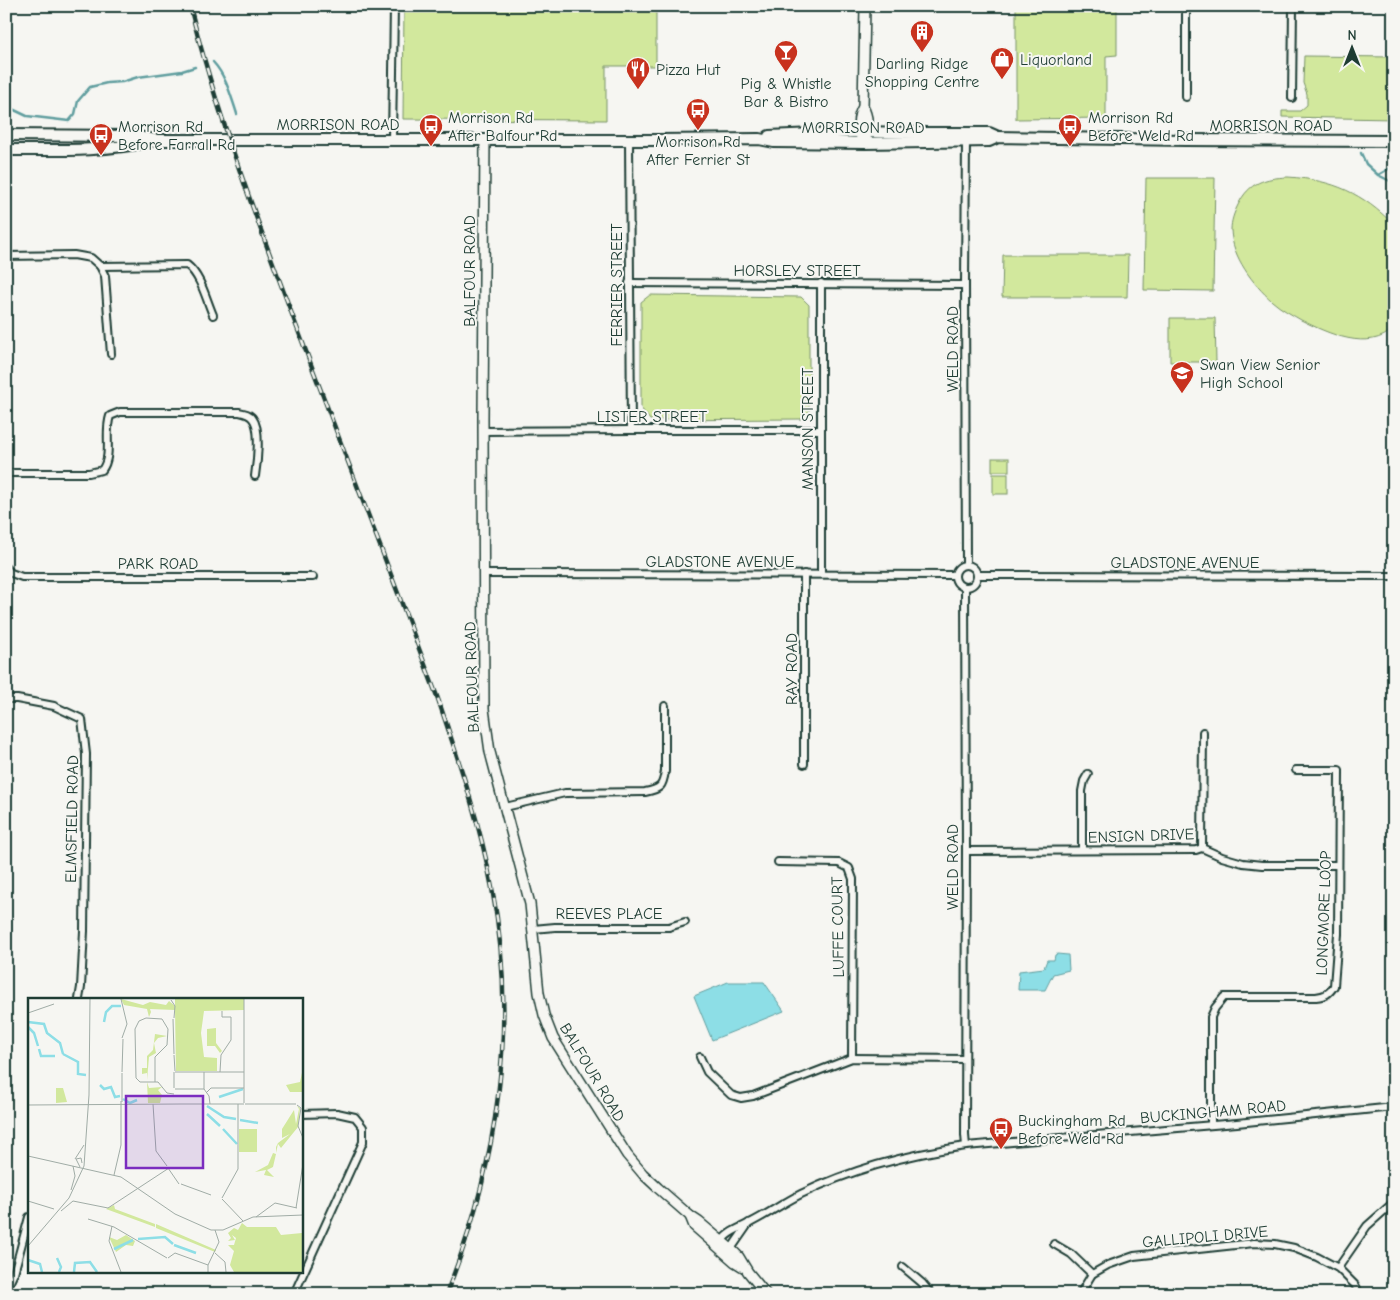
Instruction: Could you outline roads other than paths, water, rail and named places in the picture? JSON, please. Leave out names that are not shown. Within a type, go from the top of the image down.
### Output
[{"type":"main road","points":[[864,143],[860,112],[863,107],[865,6]]},
{"type":"main road","name":"MORRISON ROAD","points":[[759,139],[773,135],[863,132],[917,133],[966,138]]},
{"type":"main road","name":"MORRISON ROAD","points":[[6,135],[130,136],[157,140],[759,139],[774,142],[864,143],[966,138],[989,133],[998,137],[1394,141]]},
{"type":"main road","name":"MORRISON ROAD","points":[[6,150],[111,148],[157,140]]},
{"type":"main road","name":"BALFOUR ROAD","points":[[484,140],[484,709],[490,752],[530,904],[538,993],[552,1038],[627,1155],[643,1174],[699,1222],[735,1262],[745,1268],[766,1294]]},
{"type":"street","points":[[392,140],[394,6]]},
{"type":"street","points":[[1186,6],[1186,97]]},
{"type":"street","points":[[1292,98],[1293,6]]},
{"type":"street","name":"WELD ROAD","points":[[966,138],[966,565]]},
{"type":"street","name":"FERRIER STREET","points":[[629,140],[630,430]]},
{"type":"street","points":[[6,256],[74,255],[91,258],[100,266],[105,276],[111,354]]},
{"type":"street","points":[[100,266],[187,265],[192,268],[198,278],[213,314]]},
{"type":"street","name":"HORSLEY STREET","points":[[629,282],[965,285]]},
{"type":"street","name":"MANSON STREET","points":[[821,283],[821,574]]},
{"type":"street","points":[[6,473],[88,473],[102,470],[108,456],[107,432],[110,416],[120,412],[239,412],[246,413],[253,418],[256,425],[258,454],[255,476]]},
{"type":"street","name":"LISTER STREET","points":[[483,431],[821,430]]},
{"type":"street","points":[[966,565],[973,568],[977,575],[974,584],[965,587],[958,584],[955,575],[958,569],[966,565]]},
{"type":"street","name":"PARK ROAD","points":[[6,568],[11,573],[22,577],[313,577]]},
{"type":"street","name":"GLADSTONE AVENUE","points":[[484,574],[955,575]]},
{"type":"street","name":"RAY ROAD","points":[[804,574],[804,764]]},
{"type":"street","name":"GLADSTONE AVENUE","points":[[977,575],[1394,576]]},
{"type":"street","name":"WELD ROAD","points":[[965,587],[966,1146]]},
{"type":"street","name":"ELMSFIELD ROAD","points":[[6,699],[17,699],[54,706],[82,720],[86,754],[84,932],[79,998]]},
{"type":"street","points":[[504,807],[565,793],[645,792],[661,787],[665,771],[665,706]]},
{"type":"street","name":"ENSIGN DRIVE","points":[[966,851],[1196,850],[1202,848],[1203,732]]},
{"type":"street","name":"LONGMORE LOOP","points":[[1211,1125],[1211,1017],[1215,1008],[1224,997],[1316,997],[1324,996],[1334,986],[1338,934],[1339,770],[1296,770]]},
{"type":"street","points":[[1082,850],[1082,791],[1088,774]]},
{"type":"street","points":[[1202,848],[1222,857],[1243,863],[1262,865],[1338,864]]},
{"type":"street","name":"LUFFE COURT","points":[[778,862],[839,863],[849,868],[853,879],[852,1058]]},
{"type":"street","name":"REEVES PLACE","points":[[533,929],[555,927],[670,927],[685,922]]},
{"type":"street","points":[[700,1056],[707,1072],[731,1095],[741,1098],[753,1096],[852,1058],[965,1059]]},
{"type":"street","name":"BUCKINGHAM ROAD","points":[[723,1247],[749,1224],[800,1195],[851,1174],[938,1150],[1394,1107]]},
{"type":"street","points":[[294,1294],[363,1142],[363,1127],[355,1116],[337,1113],[302,1114]]},
{"type":"street","points":[[1338,1268],[1367,1226],[1394,1202]]},
{"type":"street","points":[[6,1290],[14,1273],[28,1221]]},
{"type":"street","name":"BUCKINGHAM ROAD","points":[[723,1247],[741,1226],[749,1224]]},
{"type":"street","name":"GALLIPOLI DRIVE","points":[[1092,1274],[1108,1265],[1134,1256],[1254,1243],[1275,1244],[1294,1248],[1338,1268],[1355,1285],[1360,1294]]},
{"type":"street","points":[[1054,1244],[1071,1254],[1092,1274],[1080,1294]]},
{"type":"street","points":[[903,1267],[922,1283],[931,1294]]},
{"type":"water","points":[[1057,954],[1068,955],[1069,970],[1053,974],[1045,990],[1018,990],[1019,971],[1044,968],[1047,960],[1054,960]]},
{"type":"water","points":[[728,982],[764,982],[784,1011],[712,1040],[694,996]]},
{"type":"waterway","points":[[213,62],[225,80],[237,114]]},
{"type":"waterway","points":[[6,106],[27,116],[69,121],[75,114],[78,101],[90,87],[195,67]]},
{"type":"waterway","points":[[1361,153],[1366,164],[1378,175],[1394,166]]},
{"type":"waterway","points":[[1378,175],[1394,183]]},
{"type":"railway","points":[[190,6],[212,87],[252,207],[438,699],[475,816],[492,888],[500,939],[503,991],[503,1042],[498,1094],[479,1196],[464,1246],[446,1294]]},
{"type":"place","name":"Darling Ridge Shopping Centre","points":[[922,53]]},
{"type":"place","name":"Pig & Whistle Bar & Bistro","points":[[786,73]]},
{"type":"place","name":"Liquorland","points":[[1002,80]]},
{"type":"place","name":"Pizza Hut","points":[[638,90]]},
{"type":"place","name":"Morrison Rd After Ferrier St","points":[[698,131]]},
{"type":"place","name":"Morrison Rd After Balfour Rd","points":[[431,147]]},
{"type":"place","name":"Morrison Rd Before Weld Rd","points":[[1070,147]]},
{"type":"place","name":"Morrison Rd Before Farrall Rd","points":[[101,156]]},
{"type":"place","name":"Swan View Senior High School","points":[[1182,394]]},
{"type":"place","name":"Buckingham Rd Before Weld Rd","points":[[1001,1150]]}]
